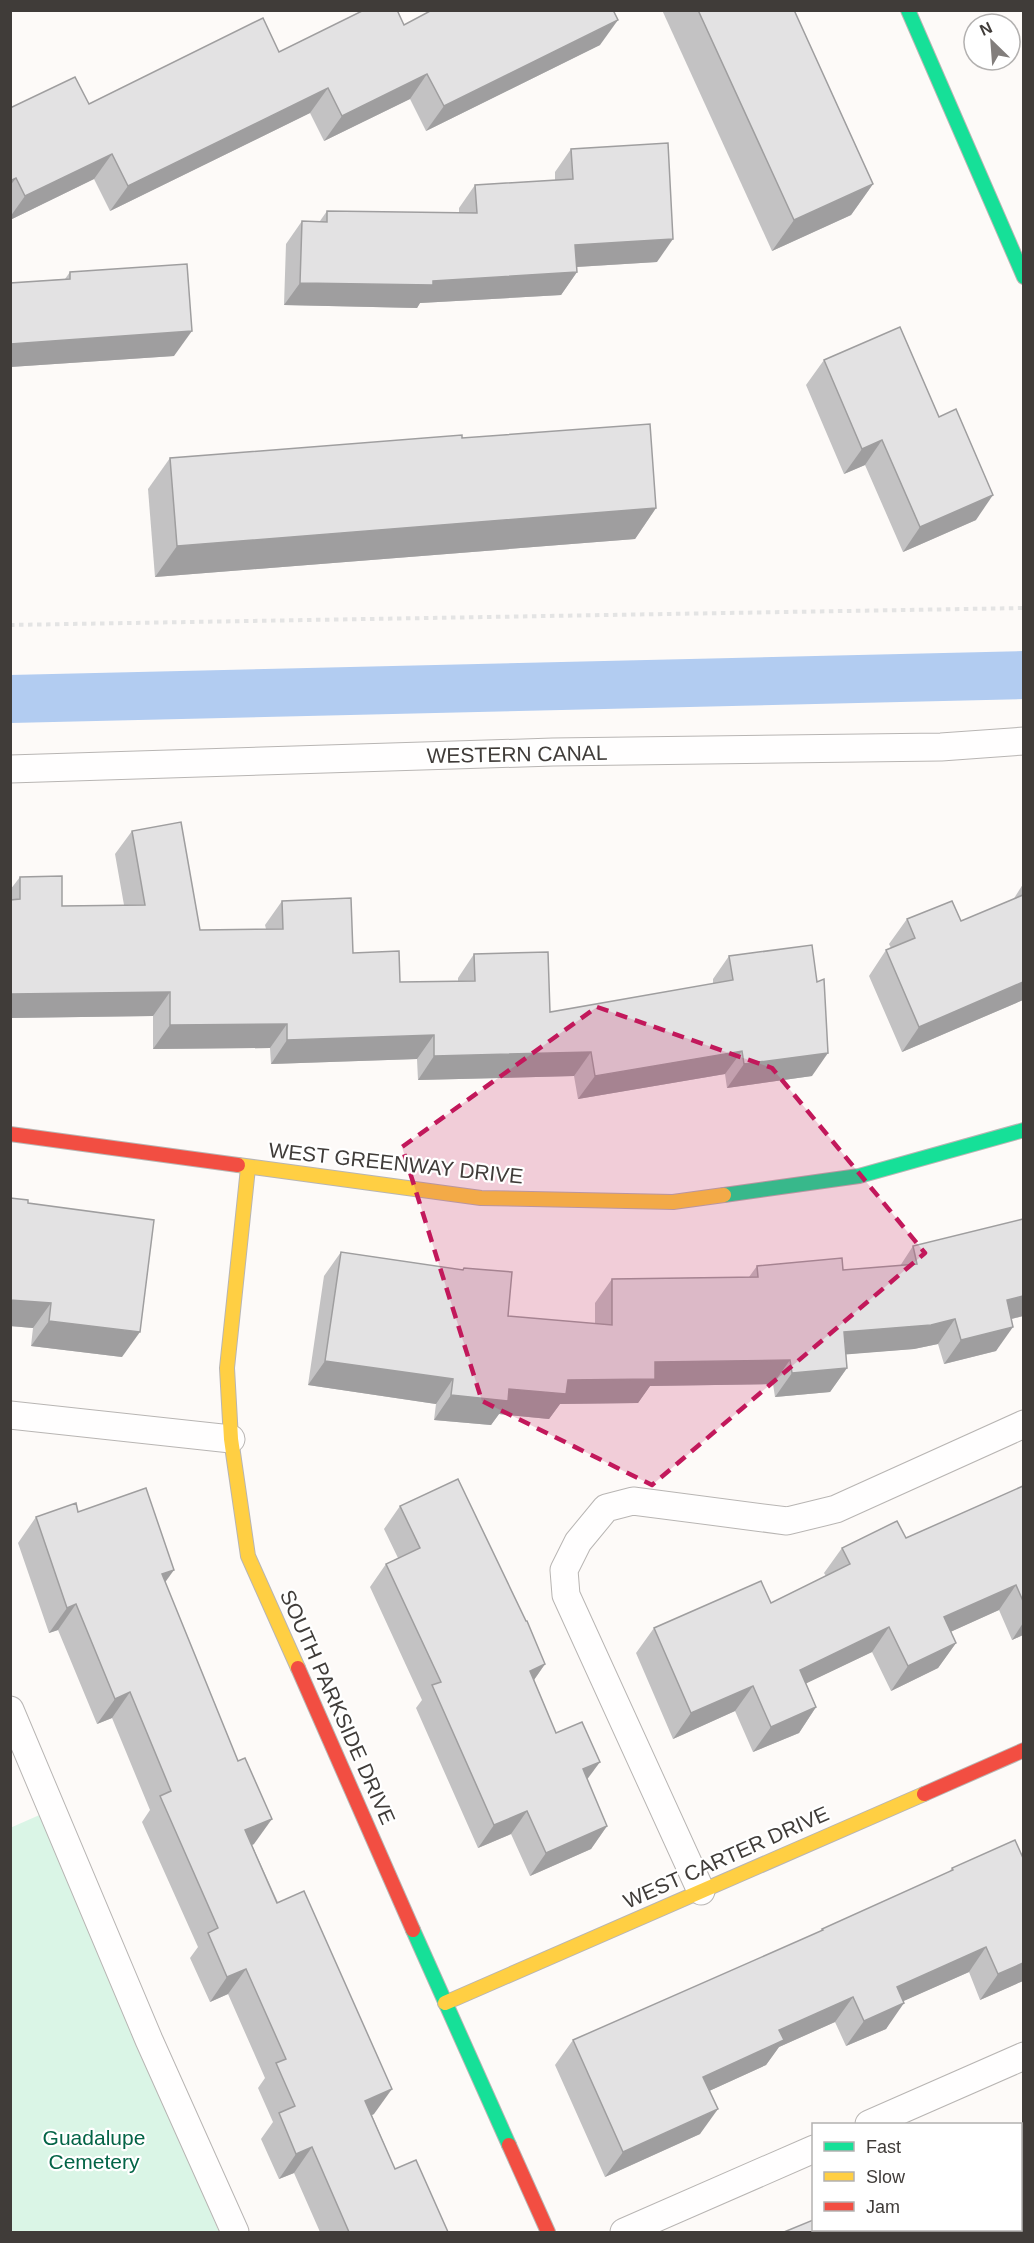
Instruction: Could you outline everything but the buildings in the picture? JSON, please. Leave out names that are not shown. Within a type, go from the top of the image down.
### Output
[{"type":"street","points":[[908,10],[1023,277]]},
{"type":"street","name":"WEST GREENWAY DRIVE","points":[[10,1134],[481,1198],[673,1202],[859,1176],[1023,1130]]},
{"type":"street","name":"SOUTH PARKSIDE DRIVE","points":[[248,1168],[227,1368],[231,1439],[248,1556],[548,2232]]},
{"type":"street","name":"WEST CARTER DRIVE","points":[[445,2003],[1023,1750]]},
{"type":"lane","name":"WESTERN CANAL","points":[[10,769],[553,752],[941,747],[1023,741]]},
{"type":"lane","points":[[10,1416],[231,1439]]},
{"type":"lane","points":[[701,1891],[566,1595],[564,1570],[578,1542],[606,1508],[633,1501],[787,1521],[836,1509],[1023,1424]]},
{"type":"lane","points":[[10,1710],[149,2040],[235,2232]]},
{"type":"lane","points":[[871,2123],[1023,2056]]},
{"type":"lane","points":[[624,2232],[812,2149]]},
{"type":"path","points":[[10,625],[1023,608]]},
{"type":"highlighted area","points":[[597,1007],[772,1068],[925,1253],[652,1485],[482,1401],[402,1147]]},
{"type":"green space","name":"Guadalupe Cemetery","points":[[44,1813],[219,2232],[11,2232],[10,1828]]},
{"type":"waterway","points":[[10,699],[1024,675]]},
{"type":"traffic: fast","points":[[908,10],[1024,277]]},
{"type":"traffic: fast","points":[[724,1195],[859,1176],[1024,1130]]},
{"type":"traffic: fast","points":[[413,1930],[509,2145]]},
{"type":"traffic: slow","points":[[238,1165],[481,1198],[673,1202],[724,1195]]},
{"type":"traffic: slow","points":[[248,1168],[227,1368],[231,1439],[248,1556],[298,1668]]},
{"type":"traffic: slow","points":[[445,2003],[924,1794]]},
{"type":"traffic: jam","points":[[10,1134],[238,1165]]},
{"type":"traffic: jam","points":[[298,1668],[413,1930]]},
{"type":"traffic: jam","points":[[924,1794],[1024,1750]]},
{"type":"traffic: jam","points":[[509,2145],[548,2232]]}]
